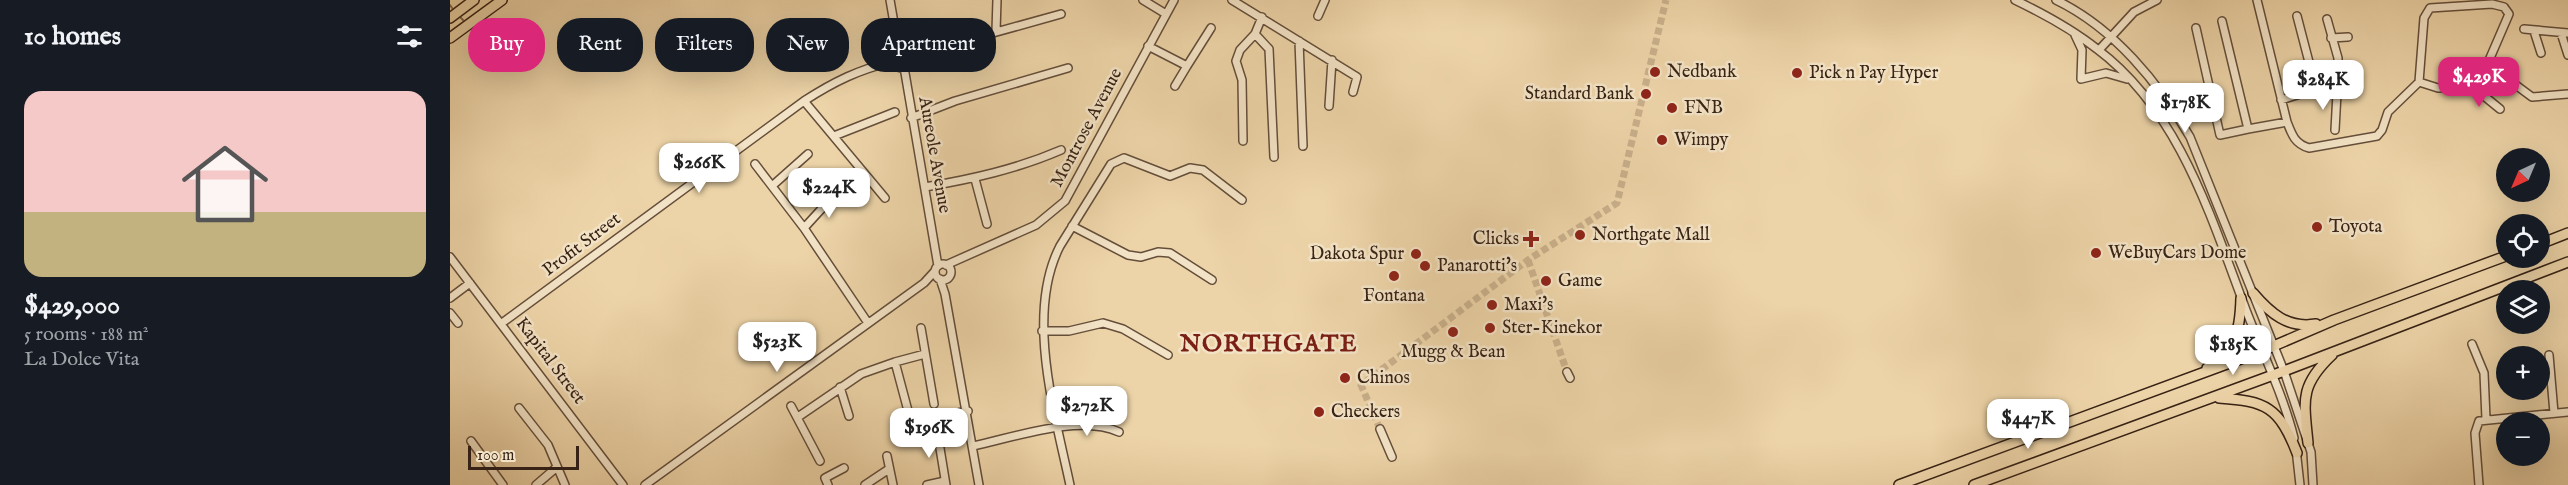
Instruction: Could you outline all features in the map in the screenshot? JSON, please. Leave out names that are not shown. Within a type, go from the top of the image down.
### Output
[{"type":"main road","points":[[450,18],[474,0]]},
{"type":"main road","points":[[450,38],[502,0]]},
{"type":"main road","points":[[2550,240],[2568,233]]},
{"type":"main road","points":[[1899,485],[2274,347],[2334,320],[2496,260]]},
{"type":"main road","points":[[1974,485],[2272,376],[2568,262]]},
{"type":"main road","points":[[2253,293],[2266,308],[2286,322],[2307,326],[2334,320]]},
{"type":"main road","points":[[2200,373],[2226,353],[2237,336],[2241,298]]},
{"type":"main road","points":[[2308,443],[2303,403],[2306,388],[2318,368],[2336,351]]},
{"type":"main road","points":[[2215,397],[2246,399],[2269,408],[2288,429],[2297,453]]},
{"type":"street","points":[[890,0],[895,18]]},
{"type":"street","points":[[997,0],[996,32],[1061,14]]},
{"type":"street","points":[[1143,0],[1166,14]]},
{"type":"street","name":"Montrose Avenue","points":[[645,485],[924,283],[967,258],[1036,225],[1065,201],[1174,0]]},
{"type":"street","points":[[1232,0],[1357,77],[1353,92]]},
{"type":"street","points":[[1318,16],[1326,0]]},
{"type":"street","points":[[2015,0],[2071,31],[2099,50],[2130,80],[2158,113],[2187,161],[2291,425],[2300,485]]},
{"type":"street","points":[[2056,0],[2110,37],[2153,80],[2171,104],[2190,137],[2284,371],[2308,443],[2313,485]]},
{"type":"street","points":[[2099,50],[2134,12],[2157,0]]},
{"type":"street","points":[[2257,0],[2287,122],[2296,141],[2309,148],[2377,136],[2382,130],[2388,112],[2419,82],[2424,18],[2427,10],[2433,7],[2499,4],[2509,14],[2487,65],[2473,87]]},
{"type":"street","points":[[2297,16],[2316,89]]},
{"type":"street","points":[[1243,141],[1242,80],[1236,61],[1240,50],[1255,34],[1262,17]]},
{"type":"street","points":[[2327,19],[2339,65],[2335,130]]},
{"type":"street","points":[[2222,21],[2248,129]]},
{"type":"street","points":[[1175,86],[1211,28]]},
{"type":"street","points":[[2196,28],[2220,135],[2287,122]]},
{"type":"street","points":[[2524,29],[2564,33],[2568,55]]},
{"type":"street","points":[[2071,31],[2082,50],[2081,79],[2106,73],[2130,80]]},
{"type":"street","points":[[2534,31],[2541,53]]},
{"type":"street","points":[[1255,34],[1269,49],[1274,157]]},
{"type":"street","points":[[2331,38],[2348,37]]},
{"type":"street","points":[[1299,41],[1303,146]]},
{"type":"street","points":[[1148,46],[1187,66]]},
{"type":"street","points":[[1329,106],[1332,60]]},
{"type":"street","points":[[911,118],[955,101],[1068,68]]},
{"type":"street","name":"Profit Street","points":[[502,323],[804,101],[835,81],[861,69]]},
{"type":"street","name":"Aureole Avenue","points":[[905,72],[911,118],[968,411],[979,485]]},
{"type":"street","points":[[2501,74],[2533,97],[2568,94]]},
{"type":"street","points":[[2419,82],[2438,88],[2473,87],[2500,109]]},
{"type":"street","points":[[2513,95],[2518,88]]},
{"type":"street","points":[[2282,100],[2316,89],[2337,93]]},
{"type":"street","points":[[804,101],[885,198]]},
{"type":"street","points":[[834,136],[895,112]]},
{"type":"street","points":[[925,188],[975,178],[1036,161],[1061,150]]},
{"type":"street","points":[[772,186],[808,153]]},
{"type":"street","points":[[1070,485],[1042,331],[1046,291],[1053,258],[1072,226],[1111,164],[1124,158],[1170,176],[1194,168],[1218,179],[1242,200]]},
{"type":"street","points":[[755,164],[804,228],[868,323]]},
{"type":"street","points":[[975,178],[987,224]]},
{"type":"street","points":[[804,228],[837,192]]},
{"type":"street","points":[[1072,226],[1128,255],[1170,253],[1212,280]]},
{"type":"street","name":"Kapital Street","points":[[450,257],[623,485]]},
{"type":"street","points":[[450,298],[470,283]]},
{"type":"street","points":[[450,313],[458,323]]},
{"type":"street","points":[[1042,331],[1069,331],[1102,323],[1123,329],[1168,355]]},
{"type":"street","points":[[921,328],[934,404]]},
{"type":"street","points":[[2472,344],[2485,379],[2486,419]]},
{"type":"street","points":[[798,417],[861,374],[925,354]]},
{"type":"street","points":[[895,362],[911,422],[968,411]]},
{"type":"street","points":[[2550,367],[2554,413]]},
{"type":"street","points":[[840,387],[849,416]]},
{"type":"street","points":[[791,406],[820,461]]},
{"type":"street","points":[[519,408],[548,445],[564,485]]},
{"type":"street","points":[[2479,485],[2475,427],[2479,421],[2568,412]]},
{"type":"street","points":[[927,485],[945,483],[935,418]]},
{"type":"street","points":[[973,446],[1058,428],[1099,425],[1119,432]]},
{"type":"street","points":[[1380,429],[1392,457]]},
{"type":"street","points":[[471,441],[503,485]]},
{"type":"street","points":[[887,456],[893,485]]},
{"type":"street","points":[[536,485],[557,467]]},
{"type":"street","points":[[828,485],[825,478],[844,468]]},
{"type":"street","points":[[865,485],[889,469]]},
{"type":"tunnel","points":[[1380,429],[1361,385],[1528,260],[1617,203],[1666,0]]},
{"type":"tunnel","points":[[1528,260],[1567,372]]},
{"type":"place","name":"Nedbank","points":[[1655,72]]},
{"type":"place","name":"Pick n Pay Hyper","points":[[1797,73]]},
{"type":"place","name":"Standard Bank","points":[[1646,94]]},
{"type":"place","name":"FNB","points":[[1672,108]]},
{"type":"place","name":"Wimpy","points":[[1662,140]]},
{"type":"place","name":"Toyota","points":[[2317,227]]},
{"type":"place","name":"Northgate Mall","points":[[1580,235]]},
{"type":"place","name":"Clicks","points":[[1531,239]]},
{"type":"place","name":"WeBuyCars Dome","points":[[2096,253]]},
{"type":"place","name":"Dakota Spur","points":[[1416,254]]},
{"type":"place","name":"Panarotti's","points":[[1425,266]]},
{"type":"place","name":"Fontana","points":[[1394,276]]},
{"type":"place","name":"Game","points":[[1546,281]]},
{"type":"place","name":"Maxi's","points":[[1492,305]]},
{"type":"place","name":"Ster-Kinekor","points":[[1490,328]]},
{"type":"place","name":"Mugg & Bean","points":[[1453,332]]},
{"type":"place","name":"Chinos","points":[[1345,378]]},
{"type":"place","name":"Checkers","points":[[1319,412]]},
{"type":"district","name":"NORTHGATE","points":[[1269,344]]}]
